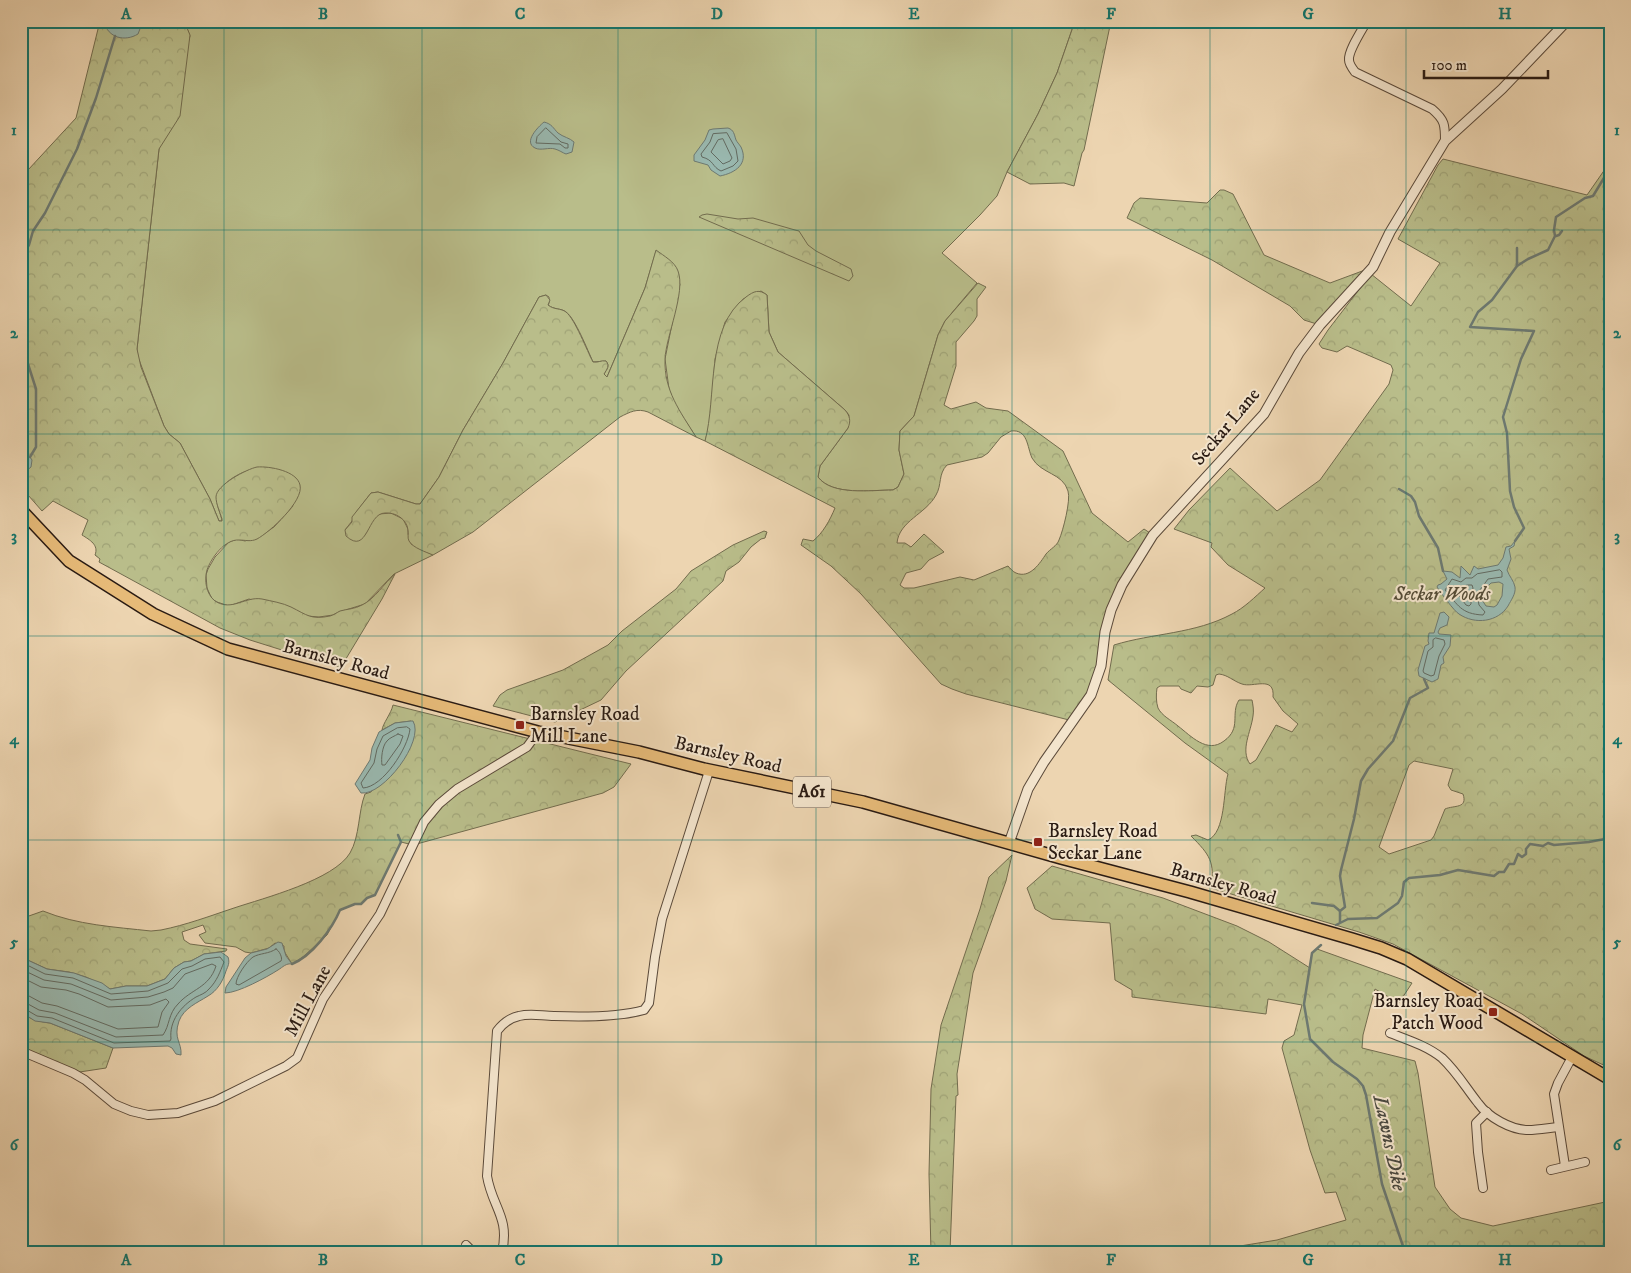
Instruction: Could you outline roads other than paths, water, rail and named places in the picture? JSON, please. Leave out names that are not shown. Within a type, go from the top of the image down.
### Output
[{"type":"main road","name":"Barnsley Road","points":[[21,510],[69,561],[153,614],[228,649],[538,732],[639,752],[709,771],[863,802],[1190,892],[1381,948],[1407,959],[1610,1079]]},
{"type":"street","points":[[1367,21],[1350,54],[1349,60],[1354,72],[1432,109],[1442,117],[1445,126],[1445,141]]},
{"type":"street","name":"Seckar Lane","points":[[1009,843],[1028,789],[1044,762],[1091,695],[1101,666],[1105,632],[1111,610],[1122,584],[1153,534],[1264,414],[1299,353],[1320,325],[1373,267],[1390,232],[1445,141],[1502,88],[1567,21]]},
{"type":"street","name":"Mill Lane","points":[[21,1050],[73,1073],[85,1080],[114,1104],[148,1115],[178,1113],[215,1101],[286,1066],[296,1058],[323,999],[380,914],[424,822],[439,804],[457,789],[527,747],[538,732]]},
{"type":"street","points":[[502,1252],[506,1230],[490,1190],[488,1176],[497,1030],[502,1023],[510,1019],[530,1014],[555,1016],[612,1015],[644,1010],[649,1003],[662,919],[709,771]]},
{"type":"street","points":[[1390,1033],[1417,1043],[1435,1053],[1458,1075],[1476,1102],[1487,1112],[1510,1126],[1531,1130],[1558,1127]]},
{"type":"street","points":[[1565,1166],[1554,1094],[1572,1057]]},
{"type":"street","points":[[1483,1188],[1476,1124],[1487,1112]]},
{"type":"street","points":[[1551,1170],[1585,1162]]},
{"type":"street","points":[[466,1245],[473,1252]]},
{"type":"water","points":[[143,21],[138,34],[128,38],[113,35],[109,32],[104,22]]},
{"type":"water","points":[[544,122],[574,142],[572,152],[566,154],[550,148],[537,149],[532,145],[530,142],[531,138],[538,127]]},
{"type":"water","points":[[728,128],[733,131],[741,147],[743,158],[739,167],[731,173],[720,176],[711,170],[708,165],[694,161],[694,155],[705,140],[709,130]]},
{"type":"water","points":[[21,454],[30,457],[32,460],[31,467],[25,472],[21,472]]},
{"type":"water","points":[[1515,541],[1514,546],[1509,549],[1511,559],[1507,570],[1514,583],[1515,590],[1508,606],[1498,616],[1486,620],[1472,620],[1459,614],[1437,587],[1447,579],[1443,571],[1452,572],[1460,578],[1461,566],[1470,575],[1474,566],[1478,569],[1498,565],[1503,558],[1506,547],[1511,546]],"holes":[[[1499,582],[1503,584],[1502,596],[1497,605],[1494,607],[1486,606],[1482,596],[1488,586],[1491,583]]]},
{"type":"water","points":[[1444,612],[1449,617],[1447,625],[1440,628],[1438,632],[1439,634],[1451,635],[1450,646],[1443,657],[1444,663],[1441,665],[1438,679],[1432,682],[1419,676],[1418,670],[1425,646],[1429,644],[1429,633],[1434,633],[1440,613]]},
{"type":"water","points":[[413,721],[415,730],[413,741],[400,766],[380,786],[370,792],[361,793],[355,784],[370,760],[372,748],[379,732],[395,723]]},
{"type":"water","points":[[278,942],[282,943],[286,956],[292,964],[286,965],[245,988],[225,993],[226,987],[245,958],[251,953],[267,949]]},
{"type":"water","points":[[221,952],[228,957],[229,961],[217,989],[187,1009],[179,1021],[177,1036],[181,1055],[176,1054],[168,1046],[113,1048],[50,1023],[35,1021],[21,1012],[21,957],[47,969],[74,973],[102,983],[110,989],[126,986],[147,986],[165,979],[174,968],[184,962],[191,961],[204,954]]},
{"type":"waterway","points":[[21,259],[29,245],[33,231],[45,213],[77,149],[96,98],[115,36]]},
{"type":"waterway","points":[[1515,541],[1524,528],[1514,507],[1510,491],[1507,433],[1503,417],[1521,359],[1534,331],[1470,327],[1478,312],[1492,300],[1517,266],[1548,250],[1555,236],[1556,217],[1585,198],[1593,196],[1610,168]]},
{"type":"waterway","points":[[1556,236],[1562,231]]},
{"type":"waterway","points":[[1517,248],[1517,266]]},
{"type":"waterway","points":[[21,316],[24,255]]},
{"type":"waterway","points":[[21,342],[36,389],[36,447],[30,457]]},
{"type":"waterway","points":[[1399,489],[1411,496],[1415,502],[1419,516],[1438,548],[1443,571]]},
{"type":"waterway","points":[[1340,922],[1340,911],[1345,907],[1340,876],[1361,781],[1368,769],[1393,741],[1410,698],[1428,688],[1424,679]]},
{"type":"waterway","points":[[292,964],[307,955],[314,948],[332,925],[340,910],[355,904],[361,904],[367,898],[375,895],[401,842],[398,835]]},
{"type":"waterway","name":"Lawns Dike","points":[[1336,925],[1348,919],[1377,918],[1398,903],[1402,896],[1404,882],[1409,878],[1440,875],[1458,870],[1494,876],[1499,872],[1504,872],[1509,864],[1514,864],[1518,854],[1522,857],[1526,854],[1526,849],[1530,844],[1543,846],[1548,843],[1554,845],[1610,838]]},
{"type":"waterway","points":[[1312,903],[1334,906],[1340,911]]},
{"type":"waterway","name":"Lawns Dike","points":[[1321,945],[1312,953],[1304,1004],[1310,1039],[1333,1062],[1357,1079],[1363,1086],[1382,1184],[1405,1252]]},
{"type":"place","name":"Barnsley Road Mill Lane","points":[[520,725]]},
{"type":"place","name":"Barnsley Road Seckar Lane","points":[[1038,842]]},
{"type":"place","name":"Barnsley Road Patch Wood","points":[[1493,1012]]},
{"type":"park label","name":"Seckar Woods","points":[[1442,594]]}]
